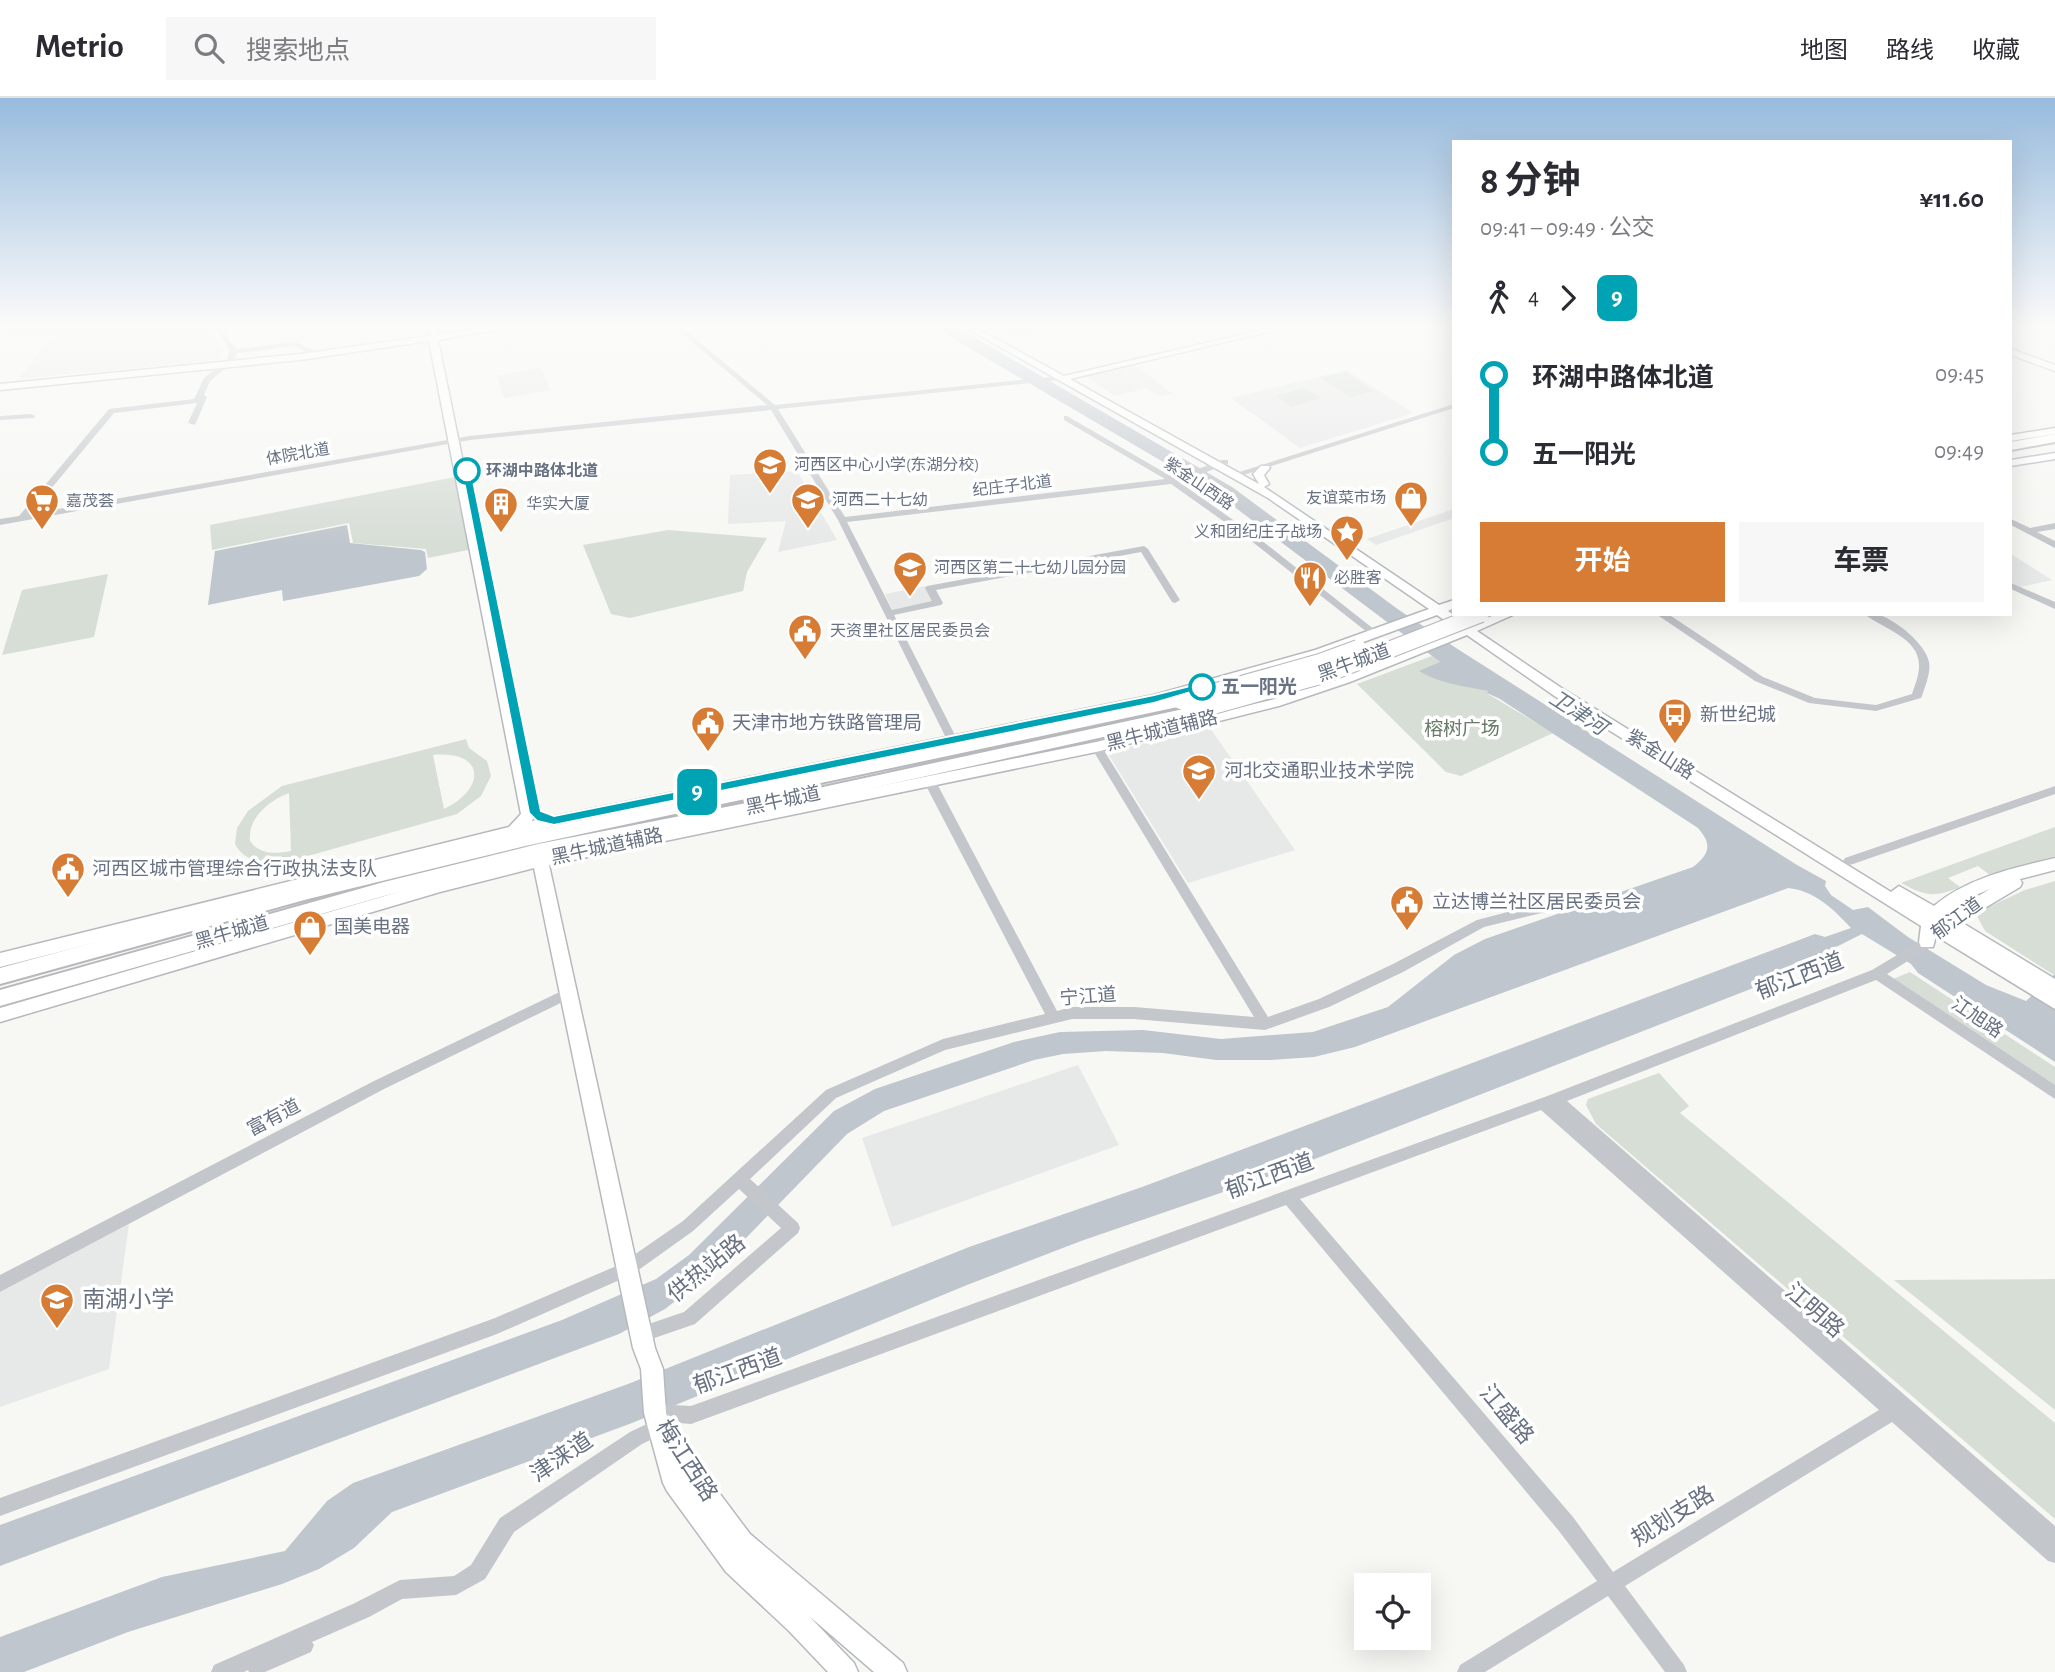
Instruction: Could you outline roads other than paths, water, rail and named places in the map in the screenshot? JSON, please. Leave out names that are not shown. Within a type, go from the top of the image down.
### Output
[{"type":"highway","points":[[2012,446],[2055,433]]},
{"type":"highway","points":[[2012,446],[2028,452],[2055,447]]},
{"type":"highway","name":"黑牛城道","points":[[0,998],[233,923],[308,892],[525,839],[845,772],[1185,707],[1320,662],[1450,611]]},
{"type":"highway","name":"黑牛城道","points":[[0,976],[384,889],[538,851],[777,803],[986,756],[1327,674],[1474,624]]},
{"type":"highway","points":[[870,792],[986,756]]},
{"type":"highway","points":[[699,792],[845,772]]},
{"type":"highway","points":[[308,892],[413,855]]},
{"type":"highway","points":[[233,923],[346,915]]},
{"type":"main road","points":[[450,398],[528,814],[524,823],[513,831]]},
{"type":"main road","name":"紫金山路","points":[[1100,398],[1217,465],[1244,474],[1295,511],[1450,611]]},
{"type":"main road","points":[[457,437],[535,813],[554,821]]},
{"type":"main road","points":[[2012,463],[2055,456]]},
{"type":"main road","points":[[1261,486],[1258,474],[1263,467]]},
{"type":"main road","points":[[1417,618],[1423,607],[1420,594]]},
{"type":"main road","points":[[1417,618],[1450,611],[1453,630],[1445,638]]},
{"type":"main road","points":[[1445,638],[1474,624],[1502,616]]},
{"type":"main road","name":"黑牛城道辅路","points":[[0,960],[554,821],[1154,699],[1320,653],[1417,618]]},
{"type":"main road","name":"紫金山路","points":[[1474,624],[1567,687],[1849,862],[1938,923]]},
{"type":"main road","name":"紫金山路","points":[[1474,624],[1558,692],[2043,986],[2055,1002]]},
{"type":"main road","name":"黑牛城道辅路","points":[[0,1015],[540,861],[1096,747],[1279,702],[1345,679],[1445,638]]},
{"type":"main road","points":[[1320,653],[1345,679]]},
{"type":"main road","points":[[540,861],[627,1269],[647,1350],[657,1420]]},
{"type":"main road","name":"郁江道","points":[[1925,944],[1952,901],[1982,885],[2055,864]]},
{"type":"main road","name":"郁江道","points":[[1938,923],[2001,888],[2055,872]]},
{"type":"main road","name":"梅江西路","points":[[657,1420],[676,1483],[735,1563],[798,1622],[845,1672]]},
{"type":"main road","name":"梅江西路","points":[[657,1420],[688,1470],[742,1542],[894,1672]]},
{"type":"street","points":[[24,515],[112,411],[197,401],[198,398]]},
{"type":"street","points":[[192,423],[203,398]]},
{"type":"street","points":[[764,398],[772,405],[842,520],[952,740]]},
{"type":"street","name":"体院北道","points":[[0,520],[457,437],[836,398]]},
{"type":"street","points":[[1244,474],[1452,409]]},
{"type":"street","points":[[1441,412],[1452,418]]},
{"type":"street","points":[[0,418],[31,416]]},
{"type":"street","name":"紫金山西路","points":[[1067,418],[1173,481],[1253,538],[1375,634]]},
{"type":"street","points":[[1186,478],[1217,465]]},
{"type":"street","name":"纪庄子北道","points":[[842,520],[1186,478]]},
{"type":"street","points":[[2012,522],[2055,545]]},
{"type":"street","points":[[2029,531],[2055,526]]},
{"type":"street","points":[[889,613],[939,603],[930,588],[1144,549],[1175,600]]},
{"type":"street","points":[[2012,586],[2055,606]]},
{"type":"street","points":[[1664,616],[1759,679],[1813,701],[1876,708],[1917,696],[1924,664],[1918,649],[1903,633],[1873,616]]},
{"type":"street","points":[[1096,747],[1265,1024]]},
{"type":"street","points":[[929,780],[1054,1018]]},
{"type":"street","points":[[1849,862],[2055,790]]},
{"type":"street","name":"宁江道","points":[[0,1507],[497,1326],[627,1269],[688,1226],[831,1094],[943,1045],[1072,1013],[1134,1013],[1265,1024],[1324,1003],[1398,968],[1481,923],[1562,903]]},
{"type":"street","name":"郁江西道","points":[[657,1420],[691,1415],[1549,1101],[1877,974],[1925,944]]},
{"type":"street","name":"江旭路","points":[[1877,974],[2055,1093]]},
{"type":"street","name":"富有道","points":[[0,1284],[379,1085],[570,992]]},
{"type":"street","name":"江明路","points":[[1549,1101],[1899,1408],[2055,1538]]},
{"type":"street","name":"供热站路","points":[[647,1350],[689,1318],[792,1228],[739,1179]]},
{"type":"street","name":"江盛路","points":[[1288,1196],[1566,1524],[1678,1672]]},
{"type":"street","name":"江明路","points":[[1899,1408],[2055,1554]]},
{"type":"street","name":"规划支路","points":[[1468,1672],[1899,1408]]},
{"type":"street","name":"津涞道","points":[[420,1586],[456,1585],[478,1573],[507,1525],[636,1438],[657,1420]]},
{"type":"street","points":[[221,1672],[362,1610],[400,1590],[420,1586]]},
{"type":"street","points":[[242,1672],[341,1627],[420,1586]]},
{"type":"place","name":"环湖中路体北道","points":[[467,471]]},
{"type":"place","name":"河西区中心小学(东湖分校)","points":[[770,495]]},
{"type":"place","name":"友谊菜市场","points":[[1411,528]]},
{"type":"place","name":"河西二十七幼","points":[[808,530]]},
{"type":"place","name":"嘉茂荟","points":[[42,531]]},
{"type":"place","name":"华实大厦","points":[[501,534]]},
{"type":"place","name":"义和团纪庄子战场","points":[[1347,562]]},
{"type":"place","name":"河西区第二十七幼儿园分园","points":[[910,598]]},
{"type":"place","name":"必胜客","points":[[1310,608]]},
{"type":"place","name":"天资里社区居民委员会","points":[[805,661]]},
{"type":"place","name":"五一阳光","points":[[1202,687]]},
{"type":"place","name":"新世纪城","points":[[1675,745]]},
{"type":"place","name":"天津市地方铁路管理局","points":[[708,753]]},
{"type":"place","name":"河北交通职业技术学院","points":[[1199,801]]},
{"type":"place","name":"河西区城市管理综合行政执法支队","points":[[68,899]]},
{"type":"place","name":"立达博兰社区居民委员会","points":[[1407,932]]},
{"type":"place","name":"国美电器","points":[[310,957]]},
{"type":"place","name":"南湖小学","points":[[57,1330]]},
{"type":"water label","name":"卫津河","points":[[1578,713]]},
{"type":"park label","name":"榕树广场","points":[[1462,729]]}]
